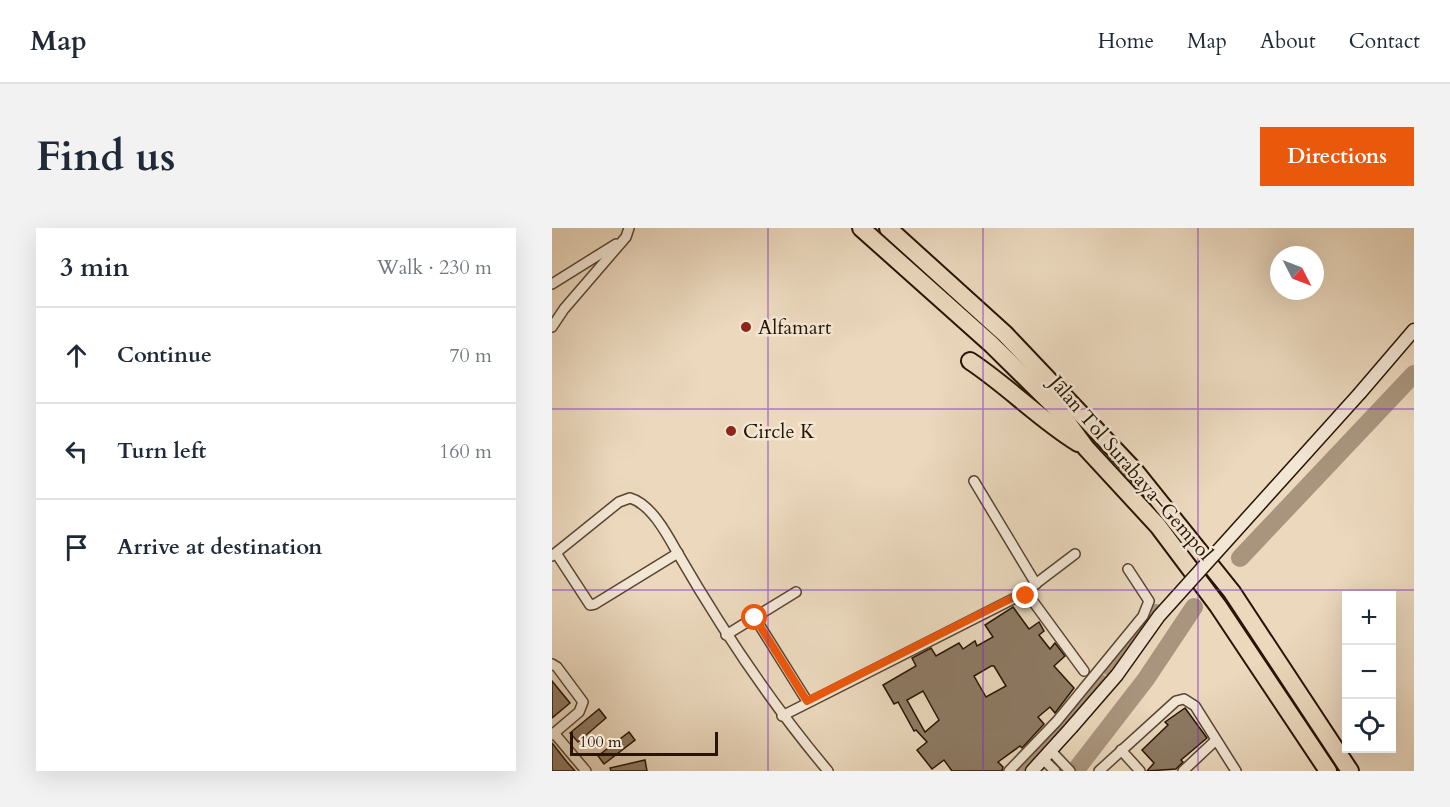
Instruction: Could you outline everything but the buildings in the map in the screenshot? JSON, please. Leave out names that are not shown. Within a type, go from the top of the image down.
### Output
[{"type":"highway","name":"Jalan Tol Surabaya–Gempol","points":[[861,228],[991,344],[1059,411],[1086,448],[1158,526],[1218,606],[1328,771]]},
{"type":"highway","name":"Jalan Tol Surabaya–Gempol","points":[[888,228],[1005,334],[1096,428],[1232,592],[1350,771]]},
{"type":"highway","points":[[970,361],[1000,383],[1047,424],[1086,448]]},
{"type":"street","points":[[552,284],[628,233]]},
{"type":"street","points":[[552,327],[564,309],[628,233]]},
{"type":"street","points":[[1064,727],[1117,675],[1159,616],[1414,330]]},
{"type":"street","points":[[974,481],[1036,584]]},
{"type":"street","points":[[678,552],[595,604],[590,604],[554,555],[619,502],[630,498],[647,509],[678,552],[726,635],[782,716],[828,771]]},
{"type":"street","points":[[782,716],[807,701],[1021,595],[1075,554]]},
{"type":"street","points":[[1032,771],[1064,727],[1085,686],[1135,627],[1147,607],[1146,596],[1128,569]]},
{"type":"street","points":[[726,635],[796,592]]},
{"type":"street","points":[[1021,595],[1032,600],[1084,670],[1085,686]]},
{"type":"street","points":[[755,618],[807,701]]},
{"type":"street","points":[[552,664],[557,667],[583,702],[579,712],[553,734],[586,771]]},
{"type":"street","points":[[1084,670],[1097,674]]},
{"type":"street","points":[[1099,771],[1180,699],[1189,701],[1195,706],[1236,771]]},
{"type":"street","points":[[1183,771],[1216,740]]},
{"type":"street","points":[[1009,771],[1049,748]]},
{"type":"street","points":[[1049,748],[1055,771]]},
{"type":"street","points":[[1049,748],[1070,771]]},
{"type":"street","points":[[1121,750],[1140,771]]},
{"type":"waterway","points":[[1240,558],[1414,374]]},
{"type":"waterway","points":[[1075,771],[1146,679],[1194,607]]},
{"type":"waterway","points":[[1111,668],[1156,613]]},
{"type":"waterway","points":[[1019,771],[1100,683]]},
{"type":"place","name":"Alfamart","points":[[746,327]]},
{"type":"place","name":"Circle K","points":[[731,431]]},
{"type":"route","points":[[755,618],[807,701],[1016,596],[1026,596]]}]
